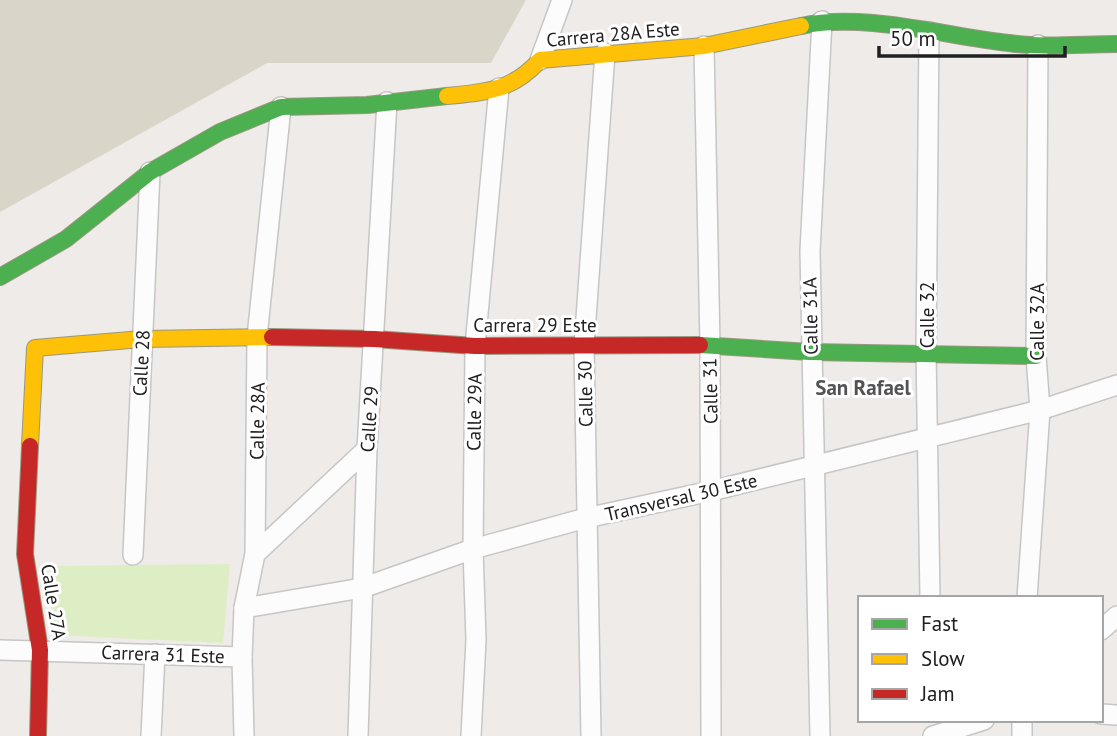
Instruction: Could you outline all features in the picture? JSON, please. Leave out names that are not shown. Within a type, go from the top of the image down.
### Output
[{"type":"street","points":[[540,60],[562,0]]},
{"type":"street","name":"Carrera 28A Este","points":[[0,277],[66,239],[150,172],[220,132],[281,107],[387,102],[499,88],[524,78],[540,60],[704,46],[822,22],[1038,45],[1117,44]]},
{"type":"street","name":"Calle 31A","points":[[820,736],[810,251],[822,22]]},
{"type":"street","name":"Calle 32","points":[[929,32],[926,352],[930,596]]},
{"type":"street","name":"Calle 32A","points":[[1027,596],[1040,410],[1036,356],[1038,45]]},
{"type":"street","name":"Calle 31","points":[[704,46],[710,345],[711,736]]},
{"type":"street","name":"Calle 30","points":[[591,736],[584,346],[605,53]]},
{"type":"street","name":"Calle 29A","points":[[471,736],[476,640],[473,549],[475,346],[499,88]]},
{"type":"street","name":"Calle 29","points":[[358,736],[367,449],[387,102]]},
{"type":"street","name":"Calle 28A","points":[[244,736],[244,608],[255,554],[257,337],[281,107]]},
{"type":"street","name":"Calle 28","points":[[133,555],[150,172]]},
{"type":"street","name":"Carrera 29 Este","points":[[35,348],[142,339],[257,337],[374,339],[475,346],[710,345],[810,352],[1036,356]]},
{"type":"street","name":"Calle 27A","points":[[35,348],[25,554],[40,650],[38,736]]},
{"type":"street","name":"Transversal 30 Este","points":[[244,608],[362,588],[473,549],[586,518],[711,491],[929,435],[1040,410],[1117,385]]},
{"type":"street","points":[[255,554],[367,449]]},
{"type":"street","points":[[1103,628],[1117,616]]},
{"type":"street","name":"Carrera 31 Este","points":[[0,650],[242,657]]},
{"type":"street","points":[[151,736],[155,654]]},
{"type":"street","points":[[932,736],[978,722]]},
{"type":"shaded area","points":[[0,0],[526,0],[491,63],[267,63],[0,212]]},
{"type":"green space","points":[[230,564],[223,643],[53,635],[55,566]]},
{"type":"traffic: fast","points":[[801,26],[825,22],[877,23],[1022,44],[1117,44]]},
{"type":"traffic: fast","points":[[0,277],[66,239],[150,172],[220,132],[281,107],[367,105],[447,96]]},
{"type":"traffic: fast","points":[[700,345],[810,352],[1036,356]]},
{"type":"traffic: slow","points":[[447,96],[487,91],[509,84],[540,60],[704,46],[801,26]]},
{"type":"traffic: slow","points":[[30,446],[35,348],[142,339],[272,337]]},
{"type":"traffic: jam","points":[[272,337],[374,339],[475,346],[700,345]]},
{"type":"traffic: jam","points":[[30,446],[25,554],[40,650],[38,736]]},
{"type":"district","name":"San Rafael","points":[[863,387]]}]
